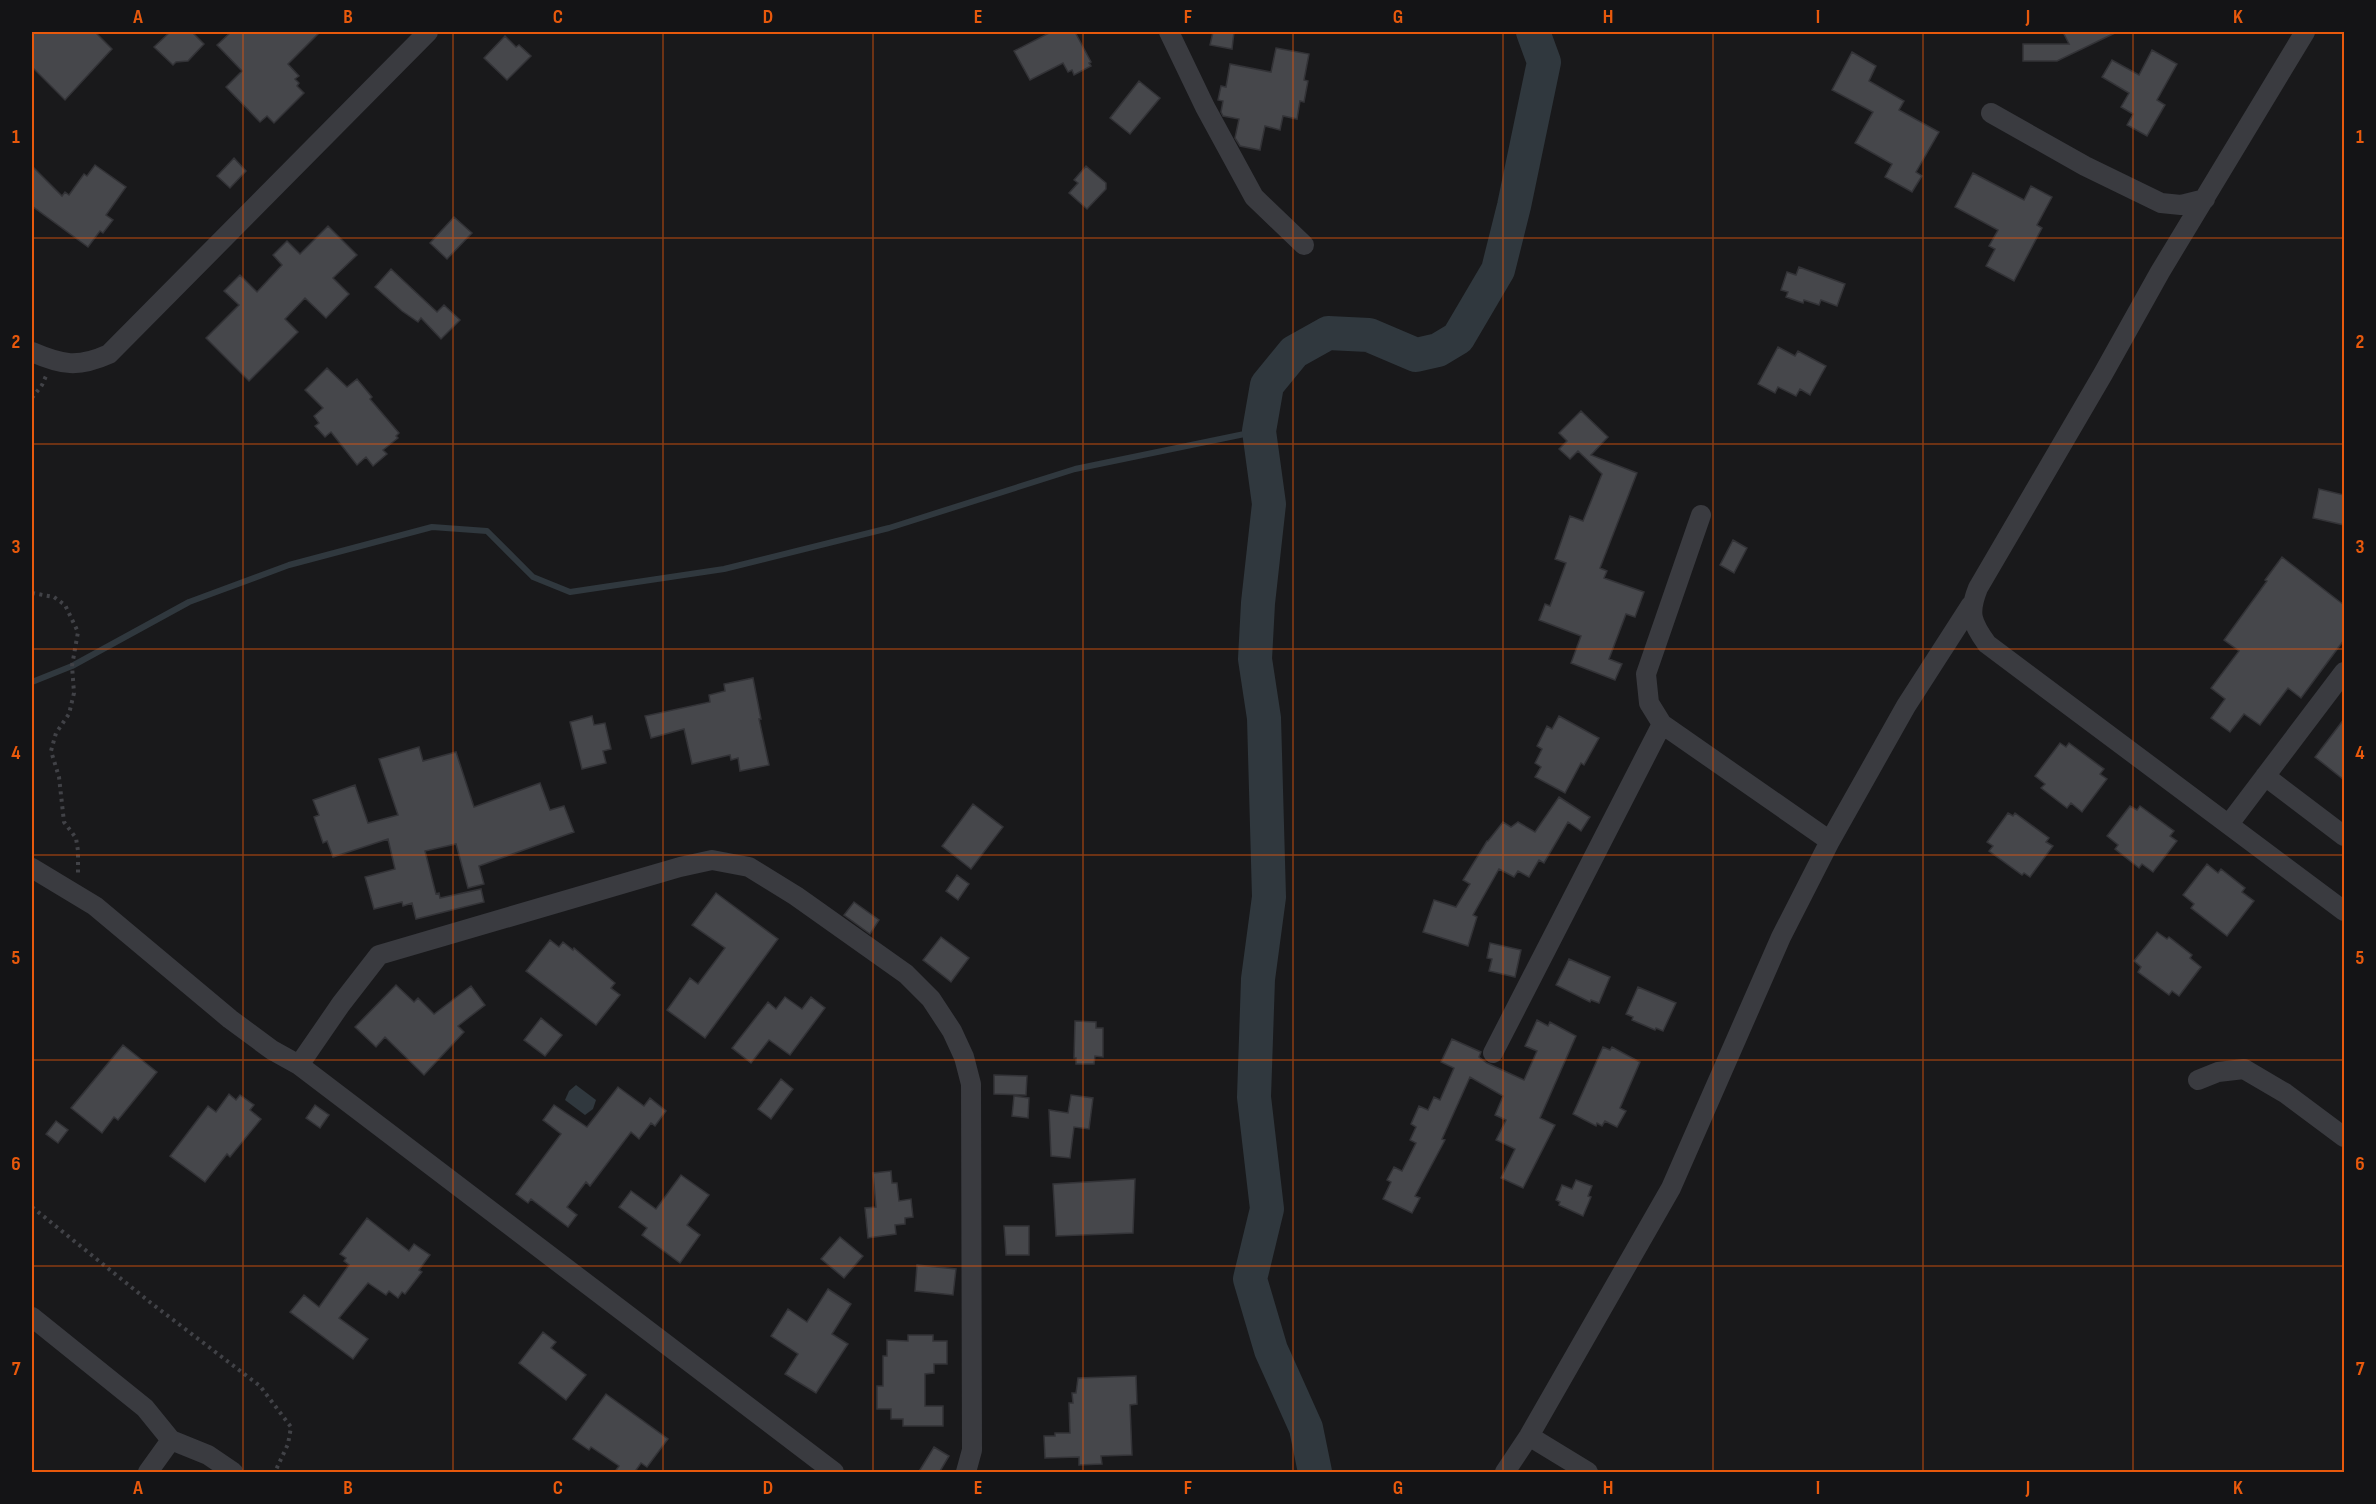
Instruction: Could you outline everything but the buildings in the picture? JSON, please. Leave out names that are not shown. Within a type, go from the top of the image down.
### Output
[{"type":"street","points":[[32,352],[51,361],[70,364],[90,363],[109,354],[428,32]]},
{"type":"street","points":[[1169,32],[1205,108],[1254,197],[1304,245]]},
{"type":"street","points":[[1505,1473],[1529,1436],[1671,1188],[1781,937],[1830,841],[1906,706],[1971,605],[1978,588],[2160,272],[2305,32]]},
{"type":"street","points":[[1991,113],[2085,166],[2161,203],[2181,205],[2205,199]]},
{"type":"street","points":[[1701,515],[1646,674],[1649,703],[1662,724],[1830,841]]},
{"type":"street","points":[[1971,605],[1974,626],[1987,644],[2344,911]]},
{"type":"street","points":[[2229,824],[2344,672]]},
{"type":"street","points":[[1493,1053],[1662,724]]},
{"type":"street","points":[[2265,776],[2344,836]]},
{"type":"street","points":[[299,1065],[341,1004],[379,956],[680,867],[712,860],[750,867],[796,896],[906,974],[931,999],[952,1031],[964,1057],[971,1084],[972,1450],[966,1473]]},
{"type":"street","points":[[32,868],[95,906],[230,1019],[272,1050],[299,1065],[834,1473]]},
{"type":"street","points":[[2198,1080],[2218,1072],[2244,1069],[2285,1093],[2344,1137]]},
{"type":"street","points":[[32,1317],[145,1408],[171,1440],[208,1455],[233,1473]]},
{"type":"street","points":[[1529,1436],[1588,1473]]},
{"type":"street","points":[[147,1473],[171,1440]]},
{"type":"path","points":[[32,398],[42,385],[51,361]]},
{"type":"path","points":[[32,593],[54,597],[65,605],[78,632],[72,666],[75,693],[69,714],[56,733],[51,751],[59,777],[64,822],[76,838],[77,872],[83,890],[95,906]]},
{"type":"path","points":[[32,1207],[151,1303],[260,1386],[291,1427],[288,1444],[275,1473]]},
{"type":"shaded area","points":[[576,1085],[596,1100],[593,1109],[585,1115],[565,1100],[569,1091]]},
{"type":"waterway","points":[[1315,1472],[1306,1428],[1271,1350],[1250,1279],[1267,1209],[1254,1097],[1258,979],[1269,897],[1264,718],[1255,659],[1258,603],[1269,504],[1259,431],[1267,385],[1294,352],[1328,333],[1369,335],[1416,355],[1438,350],[1458,338],[1498,270],[1514,206],[1544,62],[1533,32]]},
{"type":"waterway","points":[[32,682],[72,666],[189,602],[289,565],[432,527],[487,531],[533,577],[570,592],[724,569],[889,528],[1075,469],[1259,431]]}]
